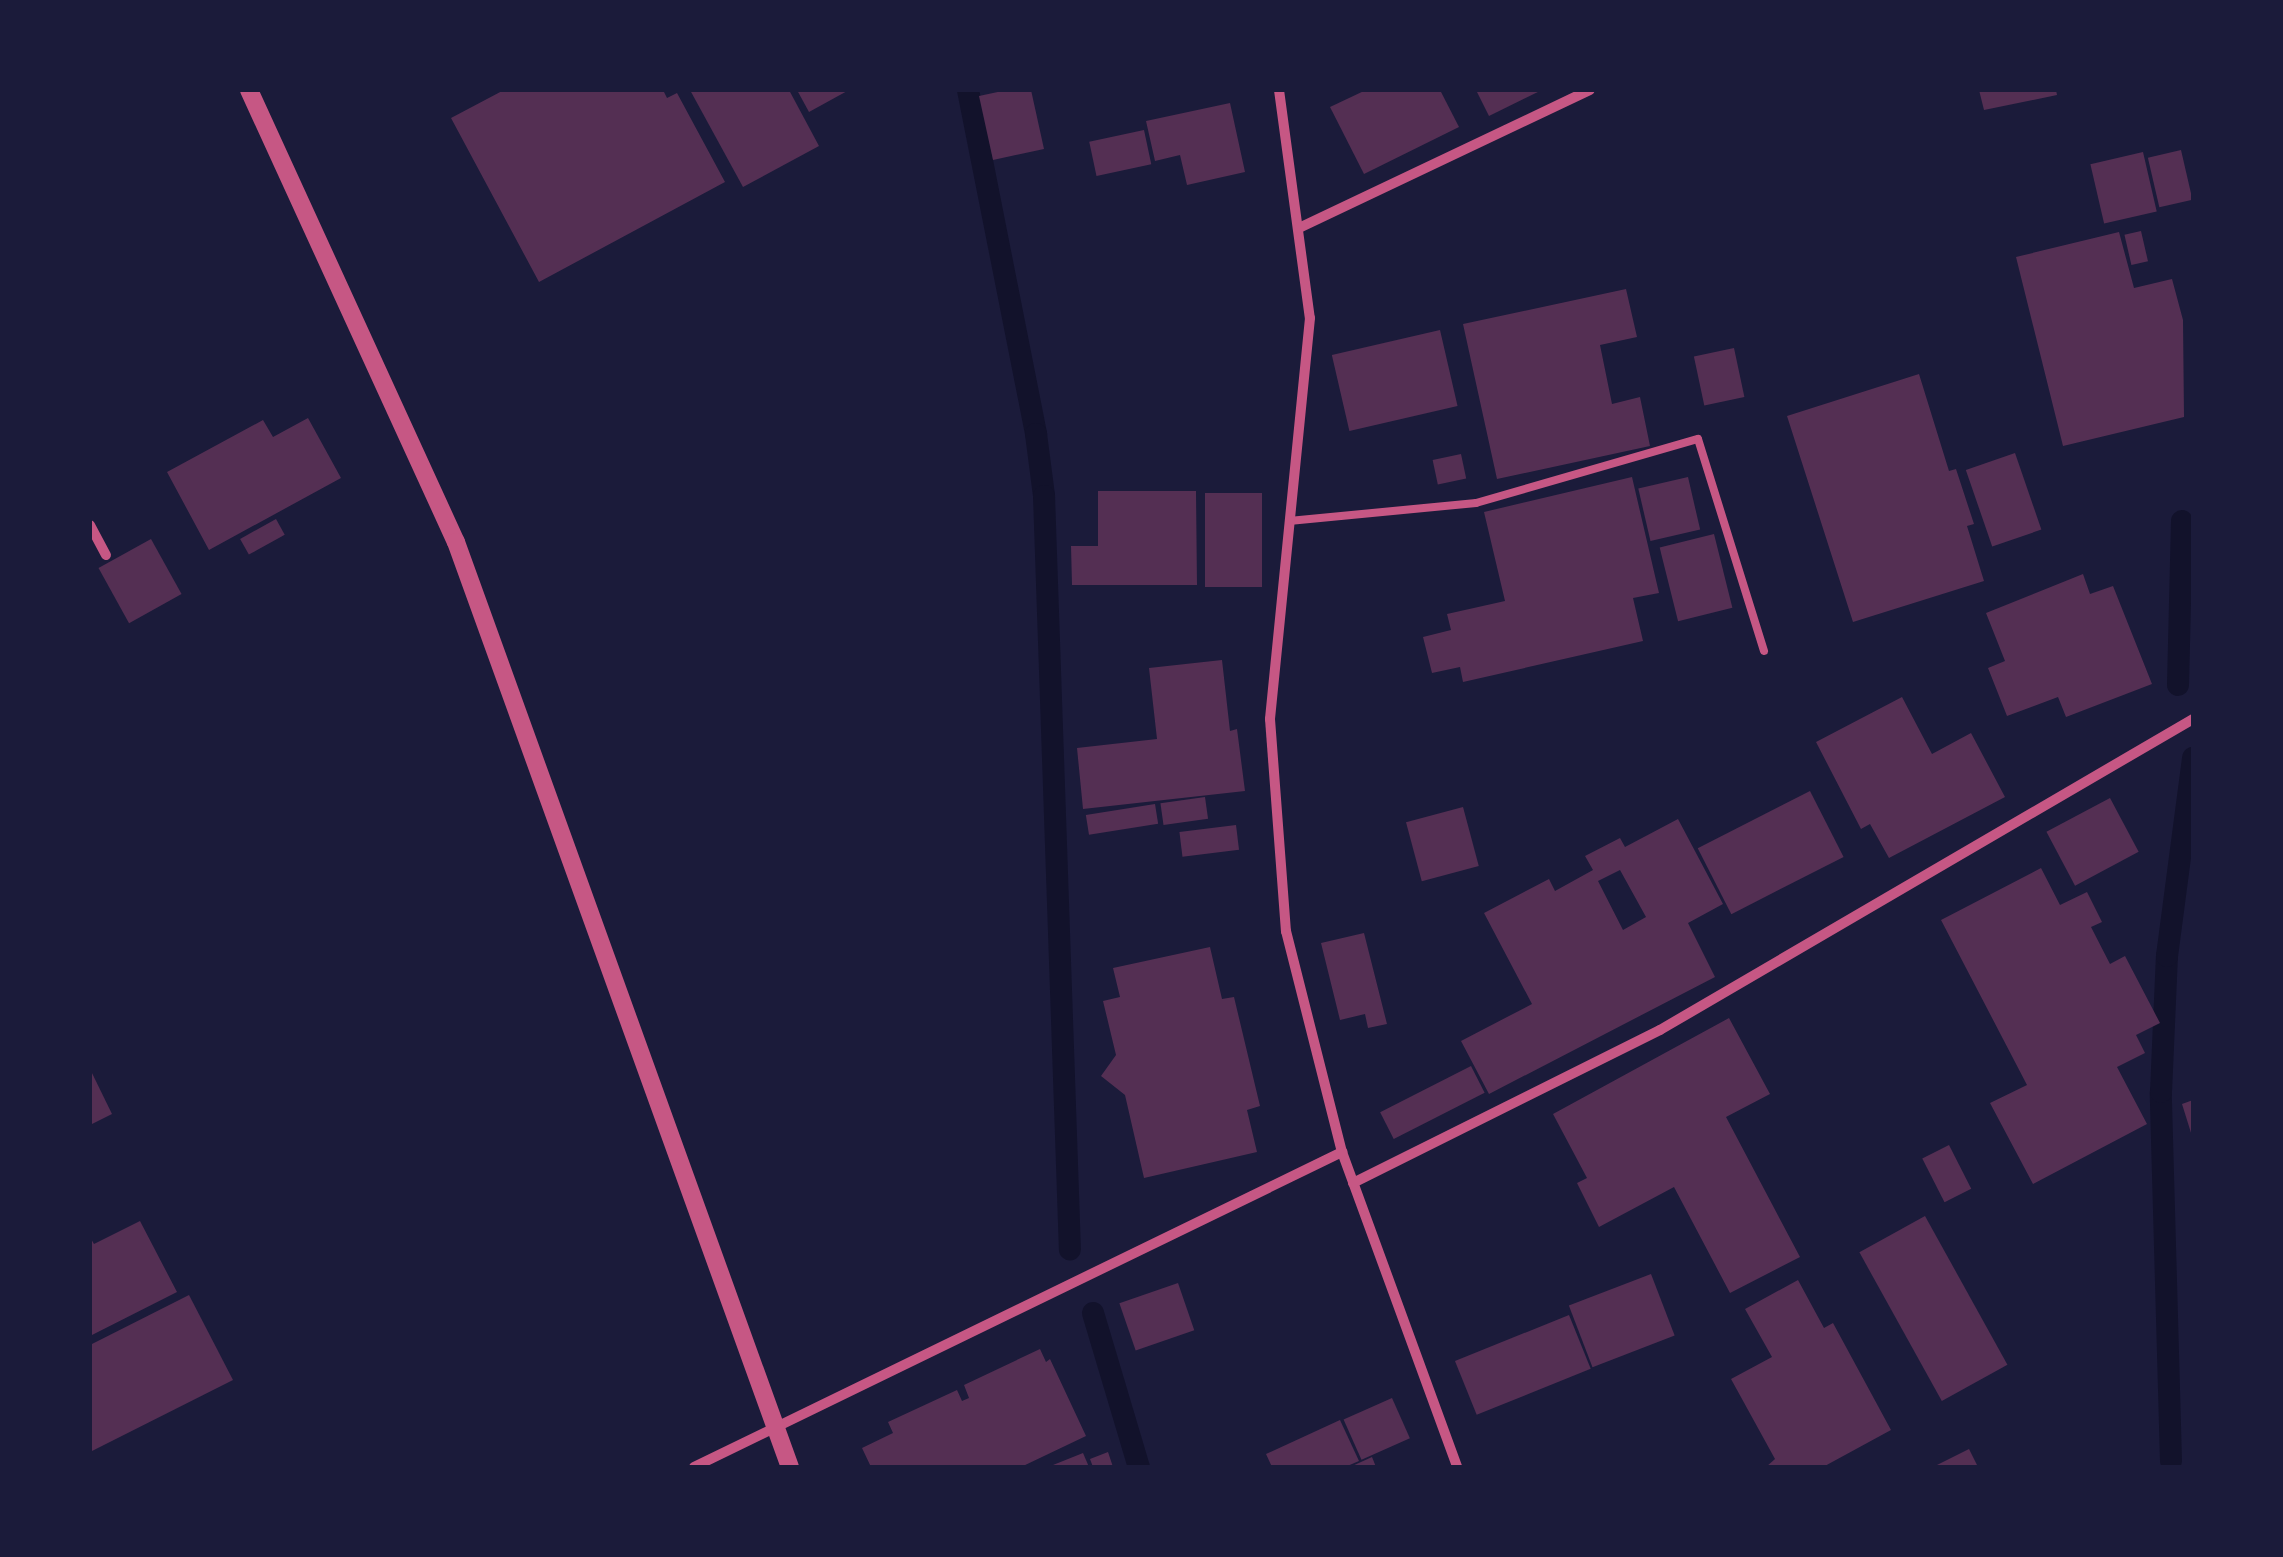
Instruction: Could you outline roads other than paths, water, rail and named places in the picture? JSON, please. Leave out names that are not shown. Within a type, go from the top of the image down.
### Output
[{"type":"street","points":[[248,90],[456,542],[790,1467]]},
{"type":"street","points":[[1279,90],[1310,318],[1270,718],[1286,930],[1342,1152],[1457,1467]]},
{"type":"street","points":[[1298,228],[1590,90]]},
{"type":"street","points":[[90,525],[106,555]]},
{"type":"street","points":[[1353,1183],[1660,1030],[2193,718]]},
{"type":"street","points":[[694,1467],[1342,1152]]},
{"type":"lane","points":[[1289,521],[1476,502],[1698,439],[1764,650]]},
{"type":"waterway","points":[[968,90],[1036,434],[1044,496],[1070,1250]]},
{"type":"waterway","points":[[2178,685],[2182,521]]},
{"type":"waterway","points":[[2171,1461],[2161,1092],[2167,956],[2193,758]]},
{"type":"waterway","points":[[1093,1313],[1139,1467]]}]
